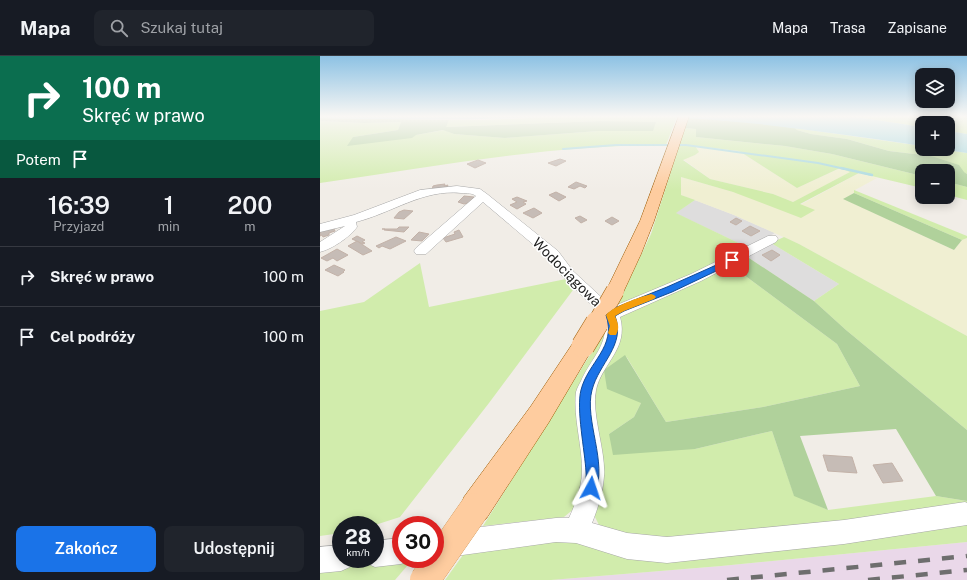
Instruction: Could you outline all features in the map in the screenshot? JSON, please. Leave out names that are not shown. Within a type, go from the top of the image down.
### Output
[{"type":"main road","points":[[425,580],[544,407],[583,346],[615,291],[644,229],[676,140]]},
{"type":"street","name":"Wodociągowa","points":[[320,228],[350,220],[424,192],[467,189],[476,191],[553,254],[568,274],[610,315],[614,326],[611,346],[594,372],[586,391],[586,409],[593,475],[588,502],[576,531]]},
{"type":"street","points":[[421,251],[483,196]]},
{"type":"street","points":[[320,248],[351,227],[350,220]]},
{"type":"street","points":[[610,315],[620,309],[670,290],[772,240]]},
{"type":"street","points":[[444,545],[556,530],[576,531],[627,546],[667,550],[844,532],[965,514]]},
{"type":"street","points":[[320,560],[332,559]]},
{"type":"shaded area","points":[[695,200],[775,233],[749,248],[675,213]]},
{"type":"shaded area","points":[[771,243],[839,284],[814,301],[746,256]]},
{"type":"shaded area","points":[[967,542],[967,580],[551,580],[721,566]]},
{"type":"green space","points":[[320,140],[668,140],[666,145],[622,146],[535,153],[320,183]]},
{"type":"green space","points":[[351,140],[392,140],[347,146]]},
{"type":"green space","points":[[681,140],[730,140],[785,146],[832,154],[915,174],[915,186],[859,173],[800,204],[815,210],[801,218],[733,192],[681,177],[681,195],[695,200],[676,213],[749,248],[669,289],[617,306],[651,234]],"holes":[[[695,146],[739,151],[797,188],[840,168],[850,172],[793,202],[773,194],[710,179],[683,160],[699,152]]]},
{"type":"green space","points":[[730,140],[852,140],[889,151],[915,154],[915,156],[931,156],[959,165],[967,174],[967,187],[955,184],[955,164],[915,164],[915,174],[832,154],[785,146]]},
{"type":"green space","points":[[852,140],[883,140],[915,145],[915,154],[889,151]]},
{"type":"green space","points":[[694,146],[739,151],[797,188],[840,168],[851,172],[793,202],[773,194],[710,179],[683,159],[695,155],[698,152]]},
{"type":"green space","points":[[955,151],[967,153],[967,174],[955,168],[955,164],[947,164],[931,156],[955,156]]},
{"type":"green space","points":[[859,173],[877,178],[855,190],[854,193],[844,199],[954,250],[962,240],[967,238],[967,336],[799,244],[734,215],[681,195],[681,177],[733,192],[800,205]]},
{"type":"green space","points":[[955,184],[967,187],[967,200],[955,197]]},
{"type":"green space","points":[[854,190],[967,236],[967,238],[962,240],[854,193]]},
{"type":"green space","points":[[854,193],[962,240],[954,250],[843,199]]},
{"type":"green space","points":[[784,237],[967,336],[967,430],[846,330],[814,301],[839,284],[771,243]]},
{"type":"green space","points":[[746,256],[814,301],[846,330],[967,430],[967,501],[936,496],[896,429],[800,436],[828,510],[794,496],[772,431],[695,449],[613,455],[609,434],[634,417],[641,403],[607,389],[604,370],[625,355],[666,422],[763,407],[860,386],[837,344],[732,266]]},
{"type":"green space","points":[[420,263],[429,307],[566,279],[573,290],[489,403],[401,516],[392,516],[392,520],[384,522],[384,516],[332,516],[332,534],[320,536],[320,311],[364,302]]},
{"type":"green space","points":[[732,266],[837,344],[860,386],[763,407],[666,422],[626,356],[641,403],[634,417],[609,434],[695,449],[772,431],[794,495],[828,510],[936,496],[967,501],[967,505],[679,542],[602,531],[594,515],[593,386],[619,313]]},
{"type":"green space","points":[[610,323],[608,342],[590,370],[581,503],[564,517],[483,526]]},
{"type":"green space","points":[[967,522],[967,542],[721,566],[551,580],[445,580],[468,548],[569,537],[609,546]]},
{"type":"green space","points":[[320,559],[332,559],[332,568],[384,568],[384,559],[392,559],[392,568],[405,568],[395,580],[320,580]]},
{"type":"water","points":[[884,140],[915,140],[915,145]]},
{"type":"water","points":[[955,140],[967,140],[967,153],[955,151]]},
{"type":"building","points":[[560,159],[566,161],[556,166],[548,163]]},
{"type":"building","points":[[478,160],[486,163],[475,168],[467,164]]},
{"type":"building","points":[[576,182],[587,186],[585,188],[580,186],[574,189],[568,187]]},
{"type":"building","points":[[445,184],[444,186],[448,185],[446,189],[432,190],[433,186]]},
{"type":"building","points":[[556,192],[566,197],[559,201],[549,195]]},
{"type":"building","points":[[464,196],[474,197],[468,203],[464,204],[458,202]]},
{"type":"building","points":[[517,197],[527,201],[523,202],[526,204],[517,209],[510,205],[517,202],[512,199]]},
{"type":"building","points":[[534,208],[542,213],[533,218],[523,213]]},
{"type":"building","points":[[404,210],[413,211],[404,219],[394,218],[399,212]]},
{"type":"building","points":[[580,216],[587,220],[581,223],[575,218]]},
{"type":"building","points":[[612,217],[619,221],[612,225],[605,221]]},
{"type":"building","points":[[736,218],[742,221],[736,225],[730,222]]},
{"type":"building","points":[[750,226],[760,231],[751,236],[742,231]]},
{"type":"building","points":[[333,227],[335,231],[323,237],[322,235],[320,236],[320,231]]},
{"type":"building","points":[[409,227],[404,232],[384,230]]},
{"type":"building","points":[[459,230],[463,237],[446,242],[443,238],[455,234],[454,232]]},
{"type":"building","points":[[419,232],[429,234],[422,241],[411,240]]},
{"type":"building","points":[[357,236],[365,240],[362,242],[365,243],[363,244],[352,239]]},
{"type":"building","points":[[396,237],[406,241],[390,249],[382,246],[379,248],[376,246]]},
{"type":"building","points":[[357,241],[372,251],[363,255],[348,246]]},
{"type":"building","points":[[337,249],[348,255],[337,261],[333,258],[327,261],[321,258]]},
{"type":"building","points":[[772,250],[780,255],[771,261],[762,255]]},
{"type":"building","points":[[334,265],[345,270],[344,272],[338,276],[325,270]]},
{"type":"building","points":[[823,455],[852,457],[857,473],[828,471]]},
{"type":"building","points":[[892,463],[903,481],[883,483],[873,465]]},
{"type":"waterway","points":[[563,149],[616,145],[686,145],[818,163],[845,169]]},
{"type":"waterway","points":[[841,168],[872,175]]},
{"type":"railway","points":[[727,580],[967,556]]},
{"type":"railway","points":[[868,580],[967,570]]},
{"type":"slow traffic","points":[[613,333],[614,326],[610,315],[620,309],[651,297]]},
{"type":"route","points":[[591,488],[593,475],[586,409],[586,391],[594,372],[611,346],[614,326],[610,315],[620,309],[670,290],[732,260]]}]
